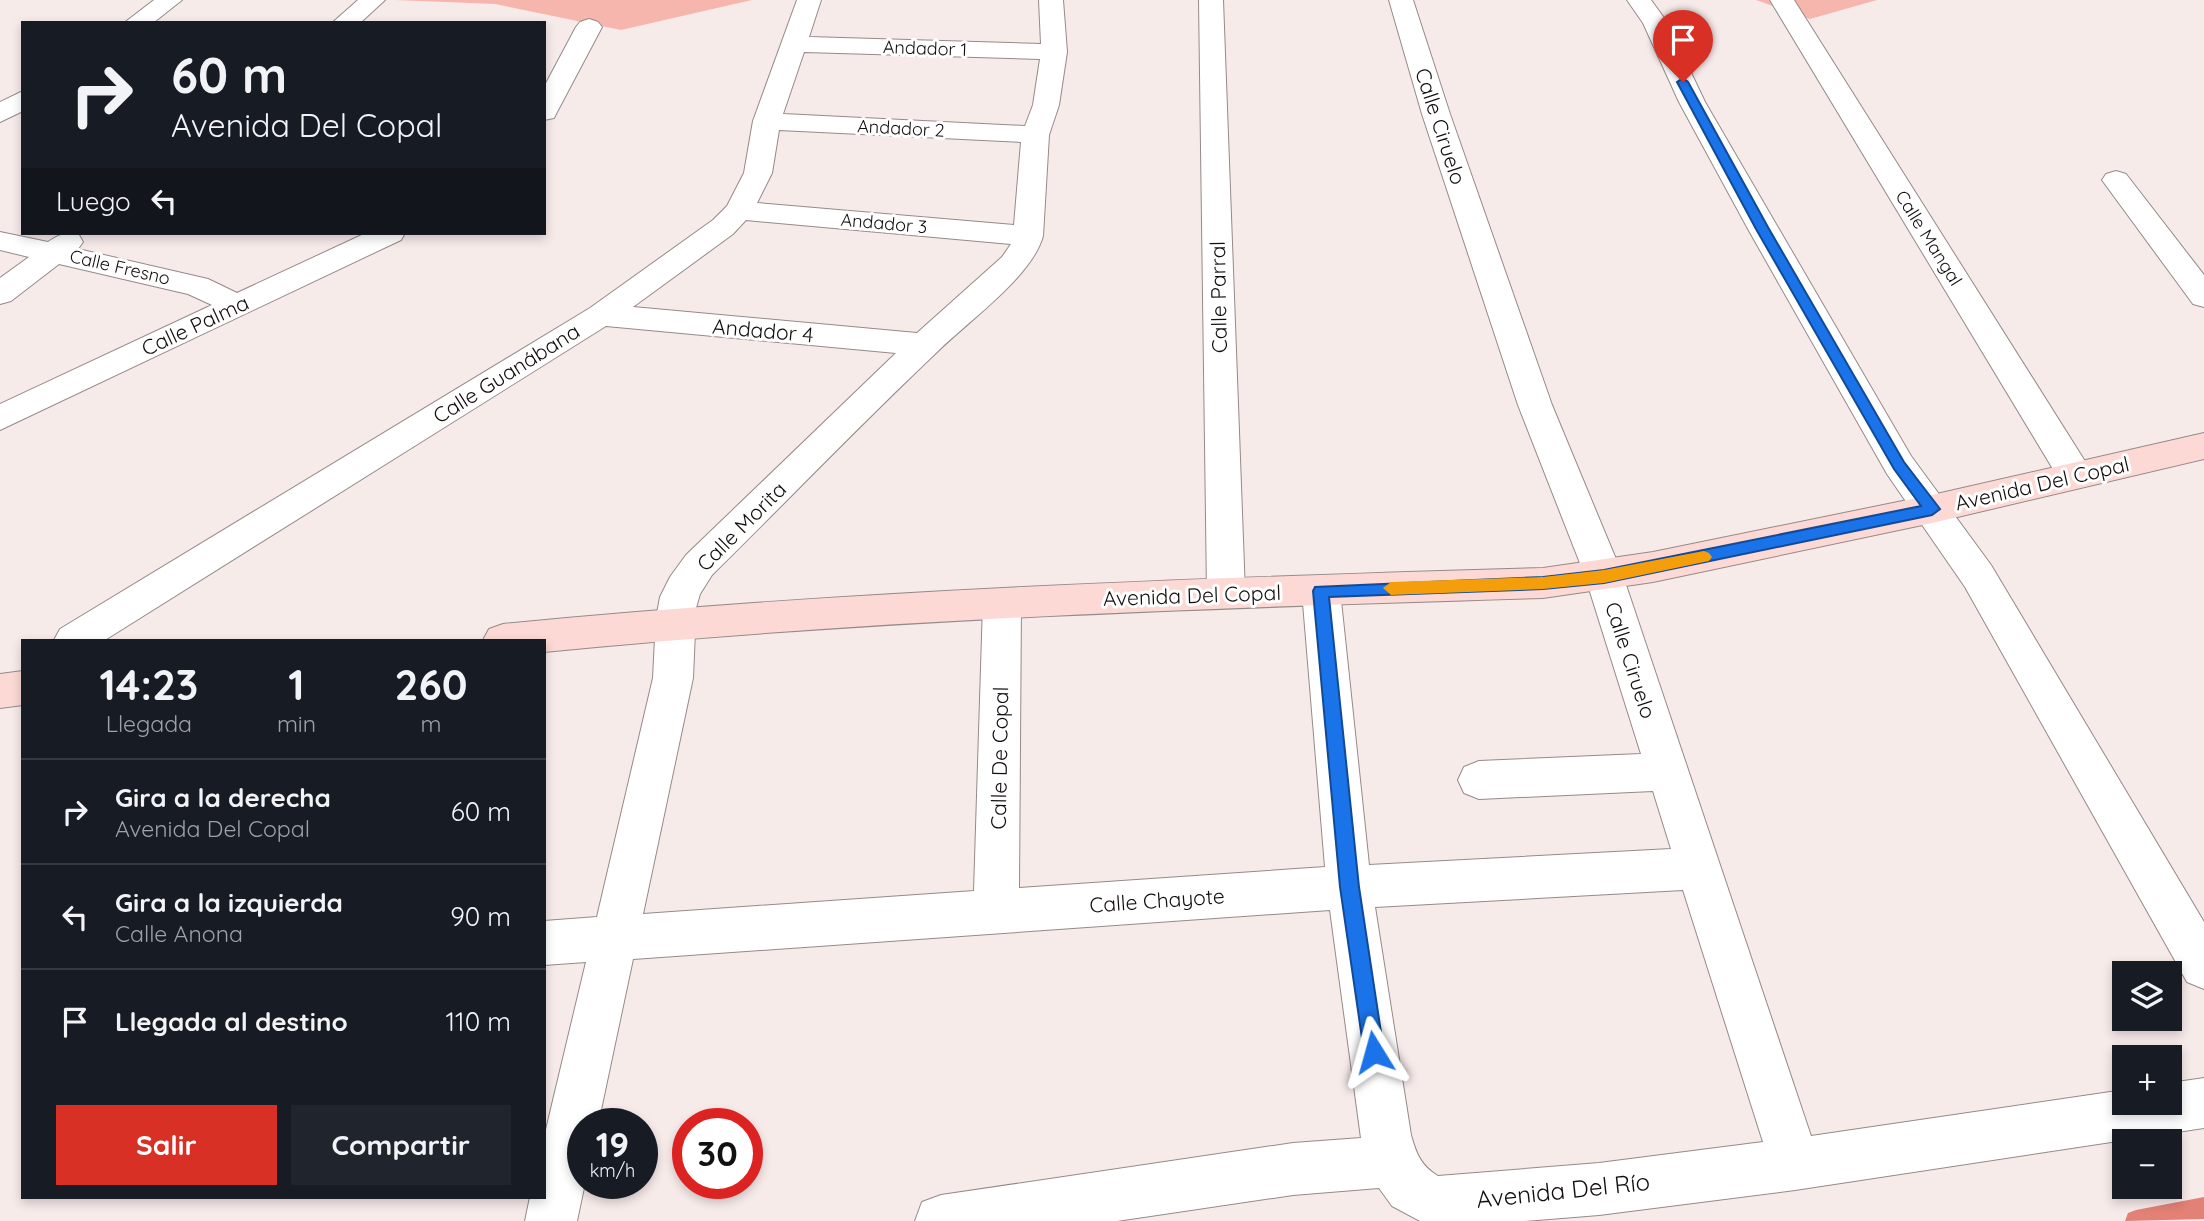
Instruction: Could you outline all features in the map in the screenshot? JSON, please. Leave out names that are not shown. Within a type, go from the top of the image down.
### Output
[{"type":"street","points":[[139,21],[170,0]]},
{"type":"street","points":[[347,21],[373,0]]},
{"type":"street","name":"Calle Guanábana","points":[[76,639],[601,315],[703,243],[739,211],[758,173],[768,121],[809,0]]},
{"type":"street","name":"Calle Morita","points":[[551,1221],[673,678],[675,623],[682,590],[699,565],[924,345],[1013,264],[1024,250],[1028,236],[1035,135],[1045,105],[1054,52],[1051,0]]},
{"type":"street","name":"Calle Parral","points":[[1211,0],[1226,593]]},
{"type":"street","name":"Calle Ciruelo","points":[[1401,0],[1436,114],[1535,405],[1604,576],[1795,1164]]},
{"type":"street","points":[[1639,0],[1655,22],[1692,102],[1844,371],[1899,465],[1978,576],[2204,966]]},
{"type":"street","name":"Calle Mangal","points":[[1782,0],[2075,475]]},
{"type":"street","points":[[546,108],[589,27]]},
{"type":"street","name":"Andador 1","points":[[796,44],[1054,52]]},
{"type":"street","points":[[0,114],[21,100]]},
{"type":"street","name":"Andador 2","points":[[768,121],[1035,135]]},
{"type":"street","points":[[2116,180],[2204,297]]},
{"type":"street","name":"Andador 3","points":[[739,211],[1028,236]]},
{"type":"street","points":[[0,294],[76,235]]},
{"type":"street","name":"Calle Palma","points":[[0,418],[379,235]]},
{"type":"street","name":"Calle Fresno","points":[[0,241],[197,286],[219,295],[235,306]]},
{"type":"street","name":"Andador 4","points":[[601,315],[924,345]]},
{"type":"street","name":"Avenida Del Copal","points":[[513,639],[675,623],[1119,596],[1543,583],[1604,576],[1932,509],[2204,446]]},
{"type":"street","points":[[941,1221],[1293,1169],[1393,1161],[1386,1135],[1349,887],[1321,591]]},
{"type":"street","name":"Calle De Copal","points":[[996,911],[1002,604]]},
{"type":"street","points":[[0,688],[21,673]]},
{"type":"street","points":[[0,688],[21,688]]},
{"type":"street","points":[[1479,780],[1667,772]]},
{"type":"street","name":"Calle Chayote","points":[[546,943],[1349,887],[1700,868]]},
{"type":"street","name":"Avenida Del Río","points":[[1393,1161],[1403,1183],[1416,1194],[1438,1202],[1599,1189],[1795,1164],[2204,1103]]},
{"type":"shaded area","points":[[395,0],[752,0],[621,30],[495,4]]},
{"type":"shaded area","points":[[1756,0],[1877,0],[1810,19]]},
{"type":"waterway","points":[[2136,1221],[2204,1208]]},
{"type":"slow traffic","points":[[1391,588],[1543,583],[1604,576],[1704,557]]},
{"type":"route","points":[[1374,1052],[1349,887],[1321,591],[1543,583],[1604,576],[1932,509],[1899,465],[1763,229],[1683,82]]}]
